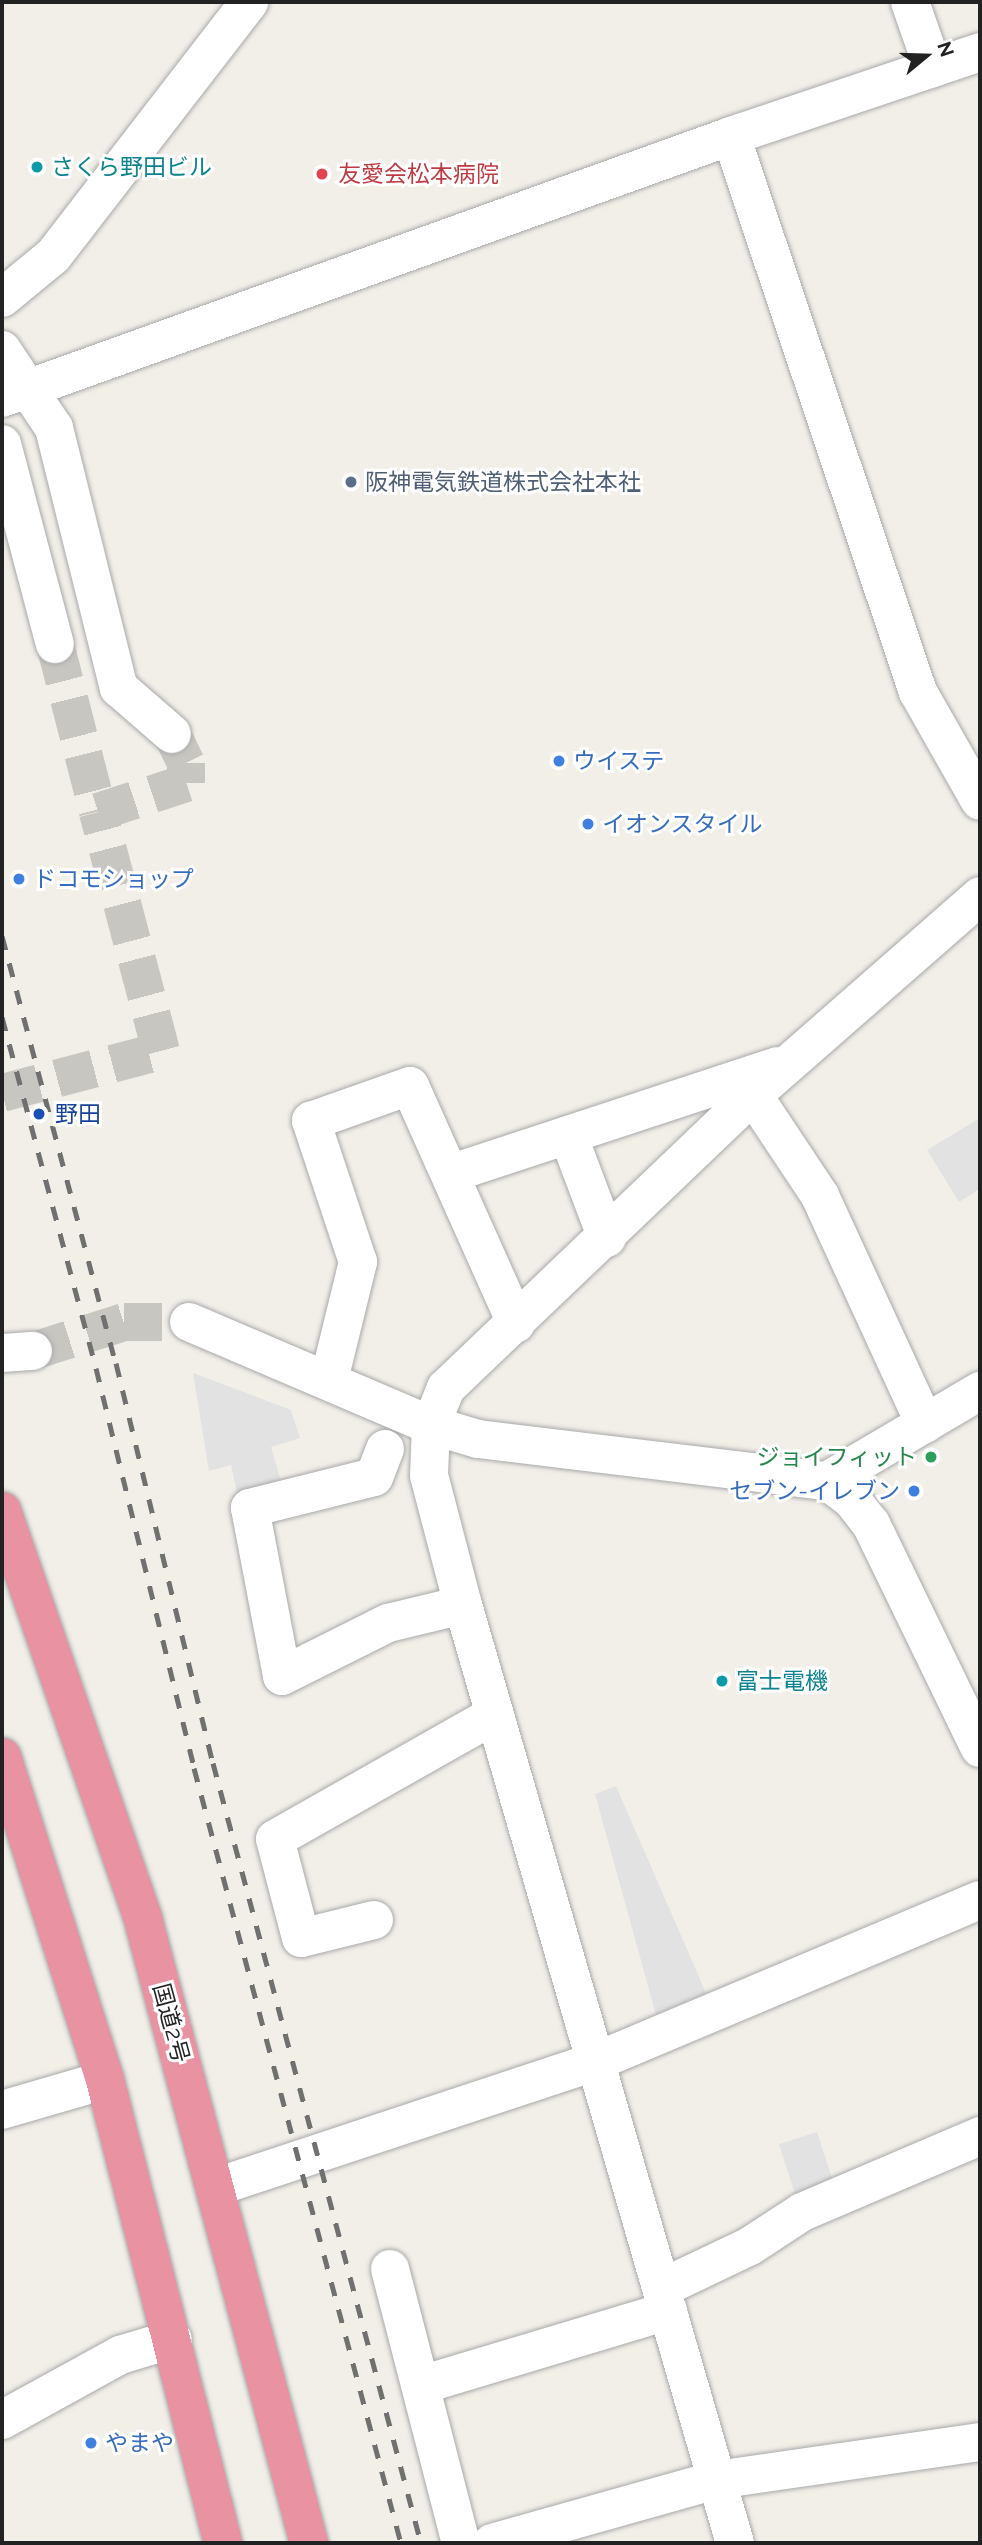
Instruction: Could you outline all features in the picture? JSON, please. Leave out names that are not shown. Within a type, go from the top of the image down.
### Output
[{"type":"highway","name":"国道2号","points":[[2,1511],[143,1919],[309,2543]]},
{"type":"highway","points":[[2,1757],[105,2080],[173,2339],[222,2543]]},
{"type":"street","points":[[2,298],[53,256],[249,2]]},
{"type":"street","points":[[910,2],[933,68]]},
{"type":"street","points":[[16,392],[731,136],[980,52]]},
{"type":"street","points":[[731,136],[918,692],[980,801]]},
{"type":"street","points":[[2,350],[16,392],[10,429],[12,481]]},
{"type":"street","points":[[16,392],[54,428],[119,688],[172,734]]},
{"type":"street","points":[[2,444],[55,644]]},
{"type":"street","points":[[735,2543],[463,1605],[429,1475],[430,1425],[446,1388],[607,1238],[789,1062],[980,896]]},
{"type":"street","points":[[452,1173],[789,1062]]},
{"type":"street","points":[[329,1380],[359,1262],[311,1121],[410,1086],[452,1173],[516,1322]]},
{"type":"street","points":[[753,1096],[820,1196],[925,1424]]},
{"type":"street","points":[[568,1135],[607,1238]]},
{"type":"street","points":[[189,1322],[430,1425],[478,1439],[828,1481],[852,1500],[871,1524],[980,1748]]},
{"type":"street","points":[[828,1481],[980,1391]]},
{"type":"street","points":[[385,1450],[374,1477],[250,1508],[282,1676],[388,1623],[463,1605]]},
{"type":"street","points":[[374,1920],[301,1938],[275,1839],[494,1715]]},
{"type":"street","points":[[216,2187],[597,2061],[980,1900]]},
{"type":"street","points":[[2,2110],[105,2080]]},
{"type":"street","points":[[421,2385],[665,2300],[802,2212],[980,2136]]},
{"type":"street","points":[[390,2269],[461,2543]]},
{"type":"street","points":[[2,2420],[120,2355],[173,2339]]},
{"type":"street","points":[[492,2543],[716,2480],[980,2442]]},
{"type":"shaded area","points":[[980,1118],[980,1189],[959,1202],[927,1150]]},
{"type":"shaded area","points":[[193,1373],[291,1410],[300,1438],[271,1447],[282,1485],[239,1502],[231,1465],[209,1471]]},
{"type":"shaded area","points":[[616,1786],[706,1993],[656,2015],[595,1794]]},
{"type":"shaded area","points":[[817,2132],[835,2188],[797,2200],[779,2144]]},
{"type":"tunnel","points":[[55,644],[98,812],[186,783],[186,763],[172,734]]},
{"type":"tunnel","points":[[2,1093],[161,1051],[98,812]]},
{"type":"tunnel","points":[[33,1351],[124,1322],[189,1322]]},
{"type":"railway","points":[[2,936],[116,1363],[213,1763],[421,2543]]},
{"type":"railway","points":[[2,1017],[96,1368],[194,1768],[401,2543]]},
{"type":"place","name":"さくら野田ビル","points":[[37,167]]},
{"type":"place","name":"友愛会松本病院","points":[[322,174]]},
{"type":"place","name":"阪神電気鉄道株式会社本社","points":[[351,482]]},
{"type":"place","name":"ウイステ","points":[[559,761]]},
{"type":"place","name":"イオンスタイル","points":[[588,824]]},
{"type":"place","name":"ドコモショップ","points":[[19,879]]},
{"type":"place","name":"野田","points":[[39,1114]]},
{"type":"place","name":"ジョイフィット","points":[[931,1457]]},
{"type":"place","name":"セブン-イレブン","points":[[914,1491]]},
{"type":"place","name":"富士電機","points":[[722,1681]]},
{"type":"place","name":"やまや","points":[[91,2443]]}]
